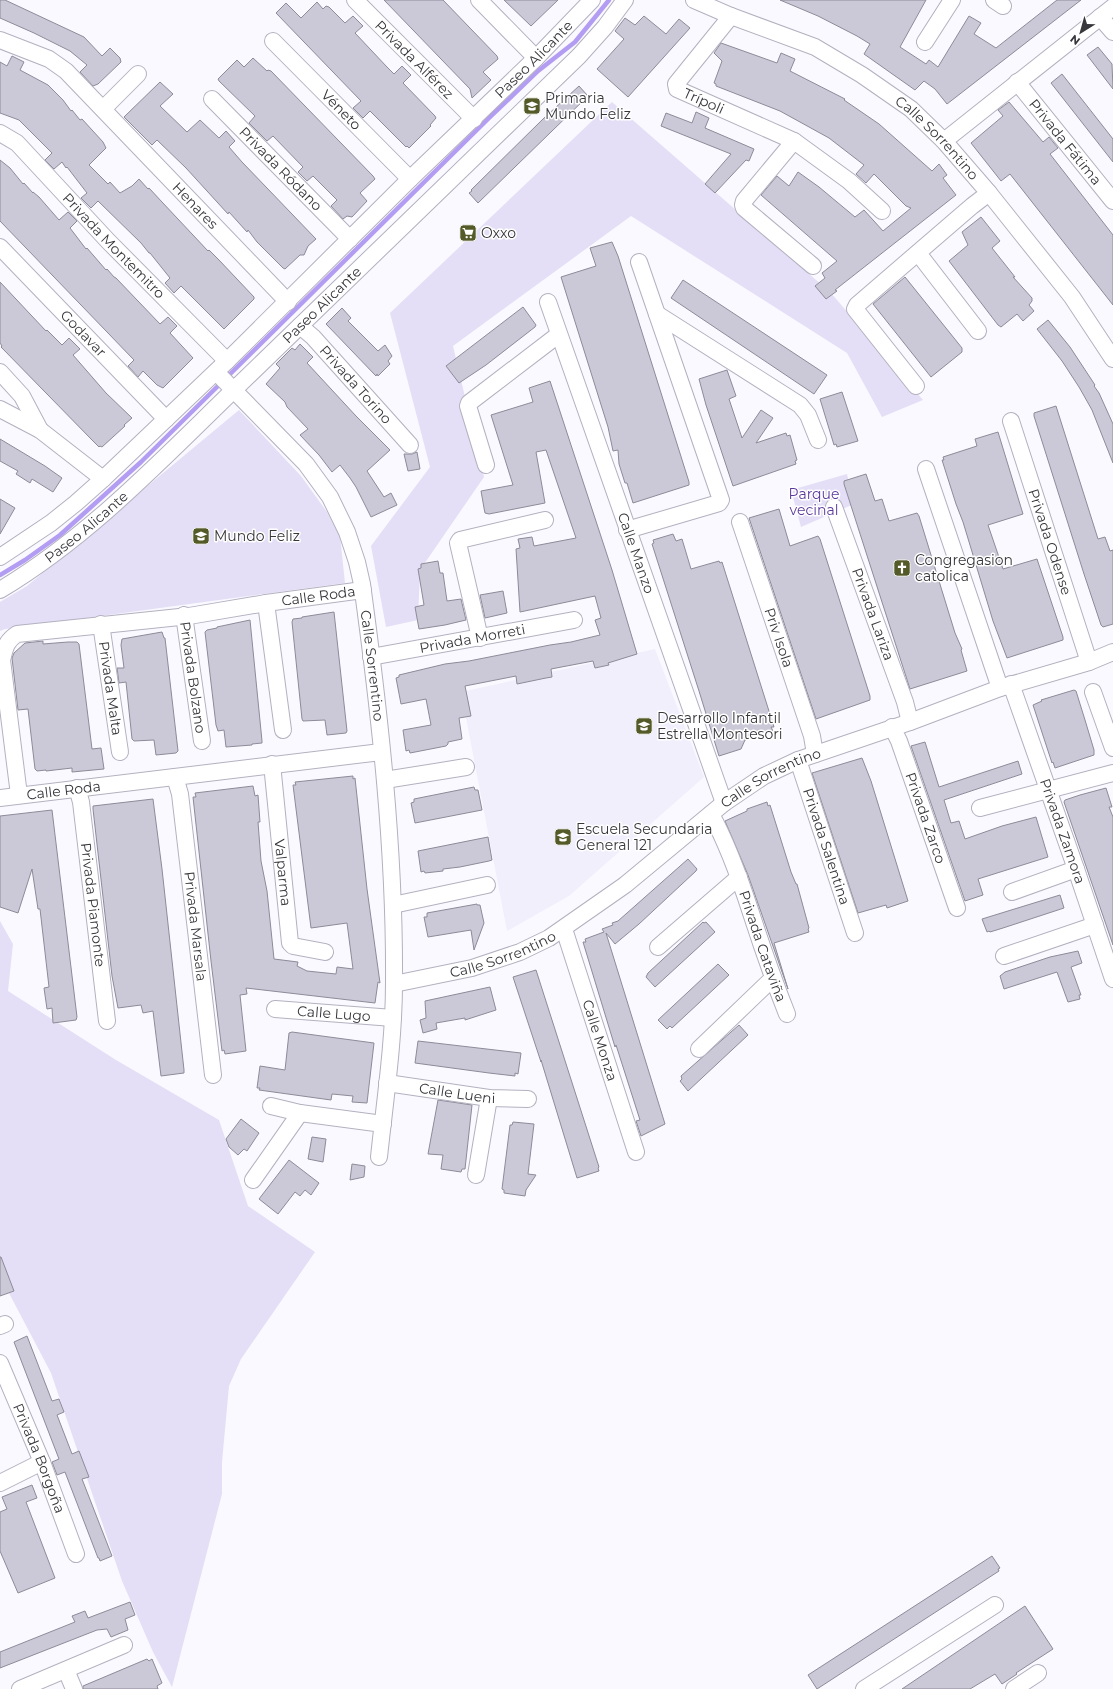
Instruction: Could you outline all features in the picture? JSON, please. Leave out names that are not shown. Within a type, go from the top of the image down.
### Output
[{"type":"street","name":"Privada Alférez","points":[[355,0],[474,119]]},
{"type":"street","points":[[478,0],[536,58]]},
{"type":"street","name":"Paseo Alicante","points":[[4,550],[56,519],[103,479],[222,367],[410,179],[536,58],[592,0]]},
{"type":"street","name":"Paseo Alicante","points":[[0,590],[70,541],[95,521],[234,390],[579,56],[605,27],[625,0]]},
{"type":"street","name":"Calle Sorrentino","points":[[694,0],[731,16],[815,47],[862,75],[949,137],[990,193],[1072,297],[1113,359]]},
{"type":"street","points":[[925,42],[952,0]]},
{"type":"street","points":[[949,137],[1107,12],[1113,32]]},
{"type":"street","name":"Trípoli","points":[[731,16],[676,84],[677,89],[794,141],[849,182],[882,211]]},
{"type":"street","name":"Henares","points":[[0,40],[58,64],[288,302]]},
{"type":"street","name":"Véneto","points":[[273,42],[410,179]]},
{"type":"street","points":[[103,109],[138,74]]},
{"type":"street","name":"Privada Fátima","points":[[1017,82],[1113,201]]},
{"type":"street","name":"Privada Ródano","points":[[212,100],[350,239]]},
{"type":"street","name":"Privada Montemitro","points":[[0,133],[18,143],[108,241],[222,367],[234,390]]},
{"type":"street","points":[[794,141],[744,201],[743,205],[744,208],[813,266]]},
{"type":"street","points":[[916,386],[855,309],[857,305],[972,206],[990,193]]},
{"type":"street","name":"Godavar","points":[[0,247],[166,419]]},
{"type":"street","points":[[918,253],[978,331]]},
{"type":"street","points":[[627,530],[719,503],[721,500],[639,262]]},
{"type":"street","name":"Calle Manzo","points":[[548,302],[558,335],[724,803]]},
{"type":"street","points":[[656,314],[800,405],[808,415],[818,440]]},
{"type":"street","name":"Privada Torino","points":[[300,326],[312,337],[410,445]]},
{"type":"street","points":[[486,465],[468,406],[469,403],[558,335]]},
{"type":"street","points":[[0,372],[22,396],[40,430]]},
{"type":"street","name":"Calle Sorrentino","points":[[234,390],[306,464],[330,497],[350,540],[357,562],[362,590],[384,780],[393,905],[393,1018],[379,1158]]},
{"type":"street","points":[[0,409],[40,430],[103,479]]},
{"type":"street","name":"Privada Odense","points":[[1011,421],[1089,662]]},
{"type":"street","name":"Privada Zamora","points":[[926,470],[1006,686],[1048,789],[1113,979]]},
{"type":"street","name":"Privada Lariza","points":[[834,507],[905,702],[910,722]]},
{"type":"street","points":[[480,638],[458,543],[460,540],[545,520]]},
{"type":"street","name":"Priv Isola","points":[[740,522],[816,754]]},
{"type":"street","name":"Calle Roda","points":[[362,590],[266,603],[189,616],[184,615],[17,634],[10,639],[5,646],[2,660],[19,795],[175,778],[272,764],[381,752]]},
{"type":"street","points":[[266,603],[283,730]]},
{"type":"street","name":"Privada Bolzano","points":[[184,615],[202,740]]},
{"type":"street","name":"Privada Morreti","points":[[370,657],[574,620]]},
{"type":"street","name":"Privada Malta","points":[[101,624],[120,752]]},
{"type":"street","name":"Calle Sorrentino","points":[[394,984],[472,968],[520,952],[550,938],[625,885],[724,803],[764,776],[798,760],[910,722],[1006,686],[1089,662],[1113,652]]},
{"type":"street","points":[[1093,692],[1113,748]]},
{"type":"street","name":"Privada Zarco","points":[[892,727],[899,741],[957,908]]},
{"type":"street","name":"Privada Salentina","points":[[798,760],[855,933]]},
{"type":"street","name":"Valparma","points":[[272,764],[290,943],[293,946],[325,952]]},
{"type":"street","points":[[384,780],[466,766]]},
{"type":"street","points":[[980,808],[1113,773]]},
{"type":"street","name":"Privada Marsala","points":[[175,778],[180,794],[213,1075]]},
{"type":"street","name":"Privada Piamonte","points":[[77,788],[107,1021]]},
{"type":"street","points":[[0,798],[19,795]]},
{"type":"street","name":"Privada Cataviña","points":[[711,814],[722,834],[739,878],[773,978],[787,1014]]},
{"type":"street","points":[[1012,892],[1076,869]]},
{"type":"street","name":"Privada Cataviña","points":[[658,947],[739,878]]},
{"type":"street","points":[[393,905],[487,885]]},
{"type":"street","points":[[1004,956],[1095,926]]},
{"type":"street","name":"Calle Monza","points":[[564,929],[636,1152]]},
{"type":"street","points":[[699,1049],[773,978]]},
{"type":"street","name":"Calle Lugo","points":[[275,1009],[393,1018]]},
{"type":"street","name":"Calle Lueni","points":[[387,1083],[489,1098],[528,1099]]},
{"type":"street","points":[[476,1175],[489,1098]]},
{"type":"street","points":[[271,1106],[300,1113],[383,1124]]},
{"type":"street","points":[[253,1180],[300,1113]]},
{"type":"street","name":"Privada Borgoña","points":[[0,1363],[42,1462],[76,1554]]},
{"type":"street","points":[[0,1483],[42,1462]]},
{"type":"street","points":[[864,1689],[995,1605]]},
{"type":"street","points":[[20,1689],[124,1645]]},
{"type":"street","points":[[66,1670],[74,1689]]},
{"type":"street","points":[[1014,1689],[1038,1673]]},
{"type":"shaded area","name":"Escuela Secundaria General 121","points":[[655,649],[704,777],[569,896],[507,931],[461,692]]},
{"type":"green space","points":[[612,102],[831,293],[923,400],[882,417],[847,353],[631,216],[453,346],[484,477],[420,570],[418,620],[386,627],[371,546],[430,467],[390,313]]},
{"type":"green space","points":[[239,410],[301,476],[327,512],[340,536],[345,583],[5,629],[0,631],[0,602],[27,586]]},
{"type":"green space","name":"Parque vecinal","points":[[847,474],[854,504],[801,527],[791,490]]},
{"type":"green space","points":[[0,921],[13,944],[8,991],[116,1060],[219,1120],[248,1206],[315,1252],[241,1359],[229,1386],[222,1462],[222,1494],[172,1687],[153,1652],[122,1581],[51,1373],[0,1276]]},
{"type":"building","points":[[0,0],[5,0],[84,37],[102,56],[110,48],[120,58],[121,62],[98,84],[93,86],[80,72],[87,65],[70,51],[0,18]]},
{"type":"building","points":[[384,0],[443,0],[497,56],[498,59],[483,72],[491,80],[472,98],[470,89]]},
{"type":"building","points":[[504,0],[558,0],[531,26]]},
{"type":"building","points":[[780,0],[926,0],[900,47],[926,64],[929,60],[938,67],[969,16],[981,23],[974,34],[996,48],[1057,0],[1081,0],[947,104],[935,89],[924,81],[915,90],[864,54],[870,44],[818,16]]},
{"type":"building","points":[[317,2],[323,9],[326,6],[329,7],[345,23],[353,16],[363,26],[355,33],[387,67],[394,74],[402,66],[411,75],[403,83],[436,118],[430,125],[431,126],[409,148],[407,146],[406,147],[370,111],[363,118],[353,108],[361,101],[276,13],[286,3],[301,18]]},
{"type":"building","points":[[644,16],[666,34],[679,19],[690,28],[628,97],[597,69],[624,39],[615,31],[625,18],[635,25]]},
{"type":"building","points":[[721,43],[777,63],[781,53],[795,59],[790,71],[845,99],[844,100],[879,124],[932,171],[939,164],[947,175],[943,178],[956,195],[835,290],[837,291],[826,299],[815,286],[825,278],[822,273],[837,261],[761,195],[777,176],[789,186],[798,172],[819,187],[855,217],[864,210],[883,231],[911,208],[906,206],[874,174],[866,183],[856,174],[864,165],[829,138],[780,111],[716,86],[714,83],[722,61],[714,53]]},
{"type":"building","points":[[1098,47],[1112,64],[1113,89],[1087,55]]},
{"type":"building","points":[[12,56],[24,62],[20,70],[48,85],[63,100],[71,111],[72,110],[80,120],[82,119],[103,142],[106,148],[89,165],[108,184],[110,182],[120,193],[132,186],[139,179],[254,297],[254,299],[224,329],[181,286],[174,293],[165,283],[170,278],[141,243],[98,201],[91,208],[81,198],[87,193],[67,167],[66,168],[62,162],[54,169],[45,160],[52,153],[19,120],[0,113],[0,62],[7,66]]},
{"type":"building","points":[[253,58],[267,71],[271,71],[375,179],[360,193],[367,201],[352,217],[347,216],[343,219],[331,206],[337,200],[313,176],[307,181],[298,172],[303,167],[273,136],[267,141],[249,123],[255,116],[219,81],[218,79],[237,60],[244,67]]},
{"type":"building","points":[[1062,74],[1113,139],[1113,162],[1051,83]]},
{"type":"building","points":[[160,82],[173,94],[160,106],[187,132],[200,120],[219,138],[226,131],[235,141],[229,147],[316,239],[308,246],[304,255],[300,255],[285,269],[283,268],[257,242],[248,230],[247,232],[229,212],[228,214],[186,168],[157,140],[152,145],[124,117]]},
{"type":"building","points":[[579,86],[588,96],[478,203],[469,193],[472,191],[471,190],[543,119]]},
{"type":"building","points":[[1009,102],[1043,142],[1049,137],[1058,148],[1050,154],[1113,235],[1113,305],[1010,174],[1001,181],[971,143],[1003,116],[998,110]]},
{"type":"building","points":[[696,112],[709,118],[705,128],[754,149],[749,161],[746,160],[715,193],[705,184],[731,154],[661,126],[666,113],[692,123]]},
{"type":"building","points":[[0,160],[10,168],[23,184],[24,183],[39,197],[59,220],[68,212],[77,221],[70,228],[86,249],[87,248],[106,270],[107,269],[116,278],[160,324],[168,317],[177,326],[170,333],[193,358],[163,388],[157,385],[143,371],[138,377],[128,366],[134,360],[0,221]]},
{"type":"building","points":[[981,217],[1000,241],[992,248],[1015,277],[1013,277],[1032,298],[1029,305],[1034,311],[1023,321],[1017,314],[1001,327],[998,325],[949,261],[968,245],[962,232]]},
{"type":"building","points":[[612,242],[618,256],[689,482],[689,485],[633,503],[619,464],[618,450],[613,451],[608,427],[561,277],[596,266],[590,248]]},
{"type":"building","points":[[905,277],[962,348],[962,352],[931,377],[873,304]]},
{"type":"building","points":[[683,280],[827,375],[814,394],[671,298]]},
{"type":"building","points":[[0,282],[46,331],[47,330],[62,345],[69,338],[80,349],[73,355],[106,393],[132,418],[102,447],[99,447],[1,347]]},
{"type":"building","points":[[523,307],[536,325],[535,327],[486,365],[459,383],[446,366]]},
{"type":"building","points":[[342,308],[351,318],[348,321],[378,351],[385,345],[392,356],[388,361],[390,364],[378,376],[377,374],[376,376],[326,324]]},
{"type":"building","points":[[1048,320],[1070,347],[1099,393],[1113,424],[1113,463],[1092,410],[1079,387],[1062,361],[1037,329]]},
{"type":"building","points":[[300,344],[313,357],[307,363],[390,450],[367,471],[384,497],[391,493],[397,505],[371,517],[356,487],[340,465],[332,472],[319,455],[300,435],[308,429],[287,407],[285,402],[266,384],[280,368],[276,364],[292,348],[295,350]]},
{"type":"building","points":[[727,370],[736,396],[729,399],[742,438],[761,410],[773,418],[756,443],[786,433],[787,436],[790,435],[797,460],[795,461],[796,464],[733,486],[706,405],[699,379]]},
{"type":"building","points":[[550,381],[612,570],[637,654],[608,663],[609,665],[595,668],[593,661],[551,669],[552,677],[517,684],[516,676],[465,686],[471,716],[459,718],[462,739],[448,742],[446,746],[410,753],[409,750],[406,751],[403,730],[431,725],[426,699],[401,704],[396,678],[399,677],[399,675],[445,664],[571,642],[600,635],[595,620],[601,618],[595,596],[520,612],[516,549],[520,548],[518,539],[532,537],[534,546],[576,538],[546,450],[536,452],[545,503],[489,514],[485,513],[484,508],[481,491],[513,485],[491,415],[533,402],[529,388]]},
{"type":"building","points":[[842,392],[858,441],[837,447],[836,444],[834,445],[820,399]]},
{"type":"building","points":[[1056,406],[1098,539],[1105,537],[1110,551],[1113,550],[1113,624],[1103,627],[1101,625],[1084,574],[1034,416],[1034,413]]},
{"type":"building","points":[[998,432],[1023,514],[988,525],[1003,569],[1037,559],[1063,637],[1063,640],[1007,658],[993,621],[963,522],[942,460],[944,460],[943,457],[977,446],[975,439]]},
{"type":"building","points":[[0,439],[62,478],[53,492],[32,479],[30,483],[16,474],[18,471],[0,461]]},
{"type":"building","points":[[417,452],[420,469],[408,471],[404,454],[412,454]]},
{"type":"building","points":[[866,474],[875,501],[882,499],[889,521],[917,513],[919,516],[955,633],[962,649],[967,671],[910,689],[844,484],[844,481]]},
{"type":"building","points":[[0,499],[15,508],[0,534]]},
{"type":"building","points":[[779,509],[790,546],[818,536],[820,539],[870,696],[870,700],[816,719],[749,518]]},
{"type":"building","points":[[673,534],[676,541],[682,539],[691,569],[719,561],[720,563],[722,562],[774,727],[771,727],[773,731],[745,740],[741,749],[719,756],[652,544],[654,543],[653,540]]},
{"type":"building","points":[[438,561],[440,573],[443,573],[447,601],[461,599],[466,620],[419,629],[415,607],[424,605],[418,569],[421,568],[421,564]]},
{"type":"building","points":[[503,591],[507,613],[485,618],[480,595]]},
{"type":"building","points":[[334,612],[347,731],[346,733],[327,735],[325,720],[303,721],[302,719],[292,622],[293,619]]},
{"type":"building","points":[[250,620],[262,743],[226,747],[224,730],[218,731],[216,725],[205,632],[217,627]]},
{"type":"building","points":[[162,632],[165,638],[178,751],[176,753],[156,755],[154,740],[134,741],[132,739],[126,682],[119,683],[117,668],[124,668],[121,645],[122,639]]},
{"type":"building","points":[[43,641],[43,644],[77,642],[79,644],[92,749],[101,748],[104,769],[72,772],[72,768],[46,771],[37,771],[35,769],[28,709],[18,710],[12,658],[14,653],[25,643]]},
{"type":"building","points":[[1074,690],[1076,691],[1085,720],[1094,750],[1094,755],[1055,768],[1033,705],[1042,701],[1041,700]]},
{"type":"building","points":[[925,742],[939,787],[1018,761],[1022,774],[944,800],[951,823],[959,821],[965,839],[1002,826],[1036,817],[1048,857],[978,879],[983,895],[965,901],[911,746]]},
{"type":"building","points":[[862,758],[871,781],[908,901],[887,908],[886,905],[858,913],[812,773]]},
{"type":"building","points":[[353,776],[353,779],[355,778],[367,889],[380,983],[378,982],[375,1003],[246,988],[247,994],[240,995],[246,1051],[225,1054],[224,1050],[222,1051],[193,797],[196,797],[195,793],[253,786],[255,796],[258,795],[260,822],[258,822],[261,861],[267,891],[274,959],[298,962],[297,966],[307,971],[336,974],[337,967],[353,969],[347,923],[311,928],[293,785],[296,785],[295,782]]},
{"type":"building","points":[[474,787],[475,790],[478,790],[482,810],[415,823],[411,803],[414,802],[414,799]]},
{"type":"building","points":[[1106,788],[1112,807],[1109,807],[1113,817],[1113,945],[1064,802],[1065,800],[1080,795]]},
{"type":"building","points":[[153,799],[184,1070],[184,1073],[161,1076],[153,1011],[143,1013],[141,1005],[118,1008],[112,976],[93,809],[93,806]]},
{"type":"building","points":[[767,802],[768,806],[770,805],[791,872],[797,884],[809,928],[809,932],[774,943],[788,989],[748,875],[725,821],[747,811],[747,809]]},
{"type":"building","points":[[52,810],[77,1017],[76,1020],[53,1023],[52,1008],[47,1009],[44,988],[49,987],[40,909],[38,909],[32,869],[18,913],[0,907],[0,816]]},
{"type":"building","points":[[488,837],[492,860],[443,869],[443,871],[421,872],[418,851]]},
{"type":"building","points":[[688,859],[697,869],[696,871],[639,924],[615,944],[606,933],[665,1124],[641,1136],[636,1121],[640,1120],[616,1045],[615,1047],[583,942],[586,942],[585,939],[604,932],[602,929],[613,925],[612,923],[618,921]]},
{"type":"building","points":[[1060,895],[1064,908],[987,932],[982,919]]},
{"type":"building","points":[[477,904],[480,905],[484,923],[474,950],[471,930],[428,937],[424,917],[427,917],[427,913]]},
{"type":"building","points":[[703,922],[706,922],[715,932],[655,987],[646,977],[648,973]]},
{"type":"building","points":[[1078,951],[1082,963],[1071,967],[1081,995],[1079,995],[1080,999],[1068,1002],[1057,972],[1004,989],[1000,976],[1005,972],[1050,957]]},
{"type":"building","points":[[718,964],[729,975],[672,1028],[670,1026],[667,1029],[658,1020]]},
{"type":"building","points":[[536,970],[599,1167],[599,1171],[577,1178],[541,1060],[541,1062],[513,977]]},
{"type":"building","points":[[490,987],[496,1010],[465,1020],[465,1018],[436,1023],[437,1029],[423,1033],[420,1020],[426,1018],[425,1001]]},
{"type":"building","points":[[739,1025],[748,1035],[688,1091],[680,1081],[682,1079],[681,1076]]},
{"type":"building","points":[[292,1032],[374,1043],[367,1103],[352,1102],[353,1096],[332,1094],[331,1100],[259,1090],[260,1088],[257,1088],[260,1066],[285,1070],[289,1033]]},
{"type":"building","points":[[418,1041],[521,1053],[518,1074],[515,1073],[515,1076],[415,1063]]},
{"type":"building","points":[[438,1100],[472,1105],[465,1169],[462,1169],[461,1172],[441,1169],[443,1155],[428,1154]]},
{"type":"building","points":[[241,1119],[259,1133],[247,1151],[244,1149],[238,1155],[229,1147],[226,1139]]},
{"type":"building","points":[[513,1122],[534,1124],[528,1174],[536,1175],[526,1190],[525,1196],[504,1193],[504,1190],[502,1189],[510,1125],[512,1125]]},
{"type":"building","points":[[312,1137],[326,1139],[323,1162],[308,1159]]},
{"type":"building","points":[[289,1160],[319,1183],[311,1195],[305,1190],[300,1196],[295,1192],[278,1214],[259,1199]]},
{"type":"building","points":[[352,1164],[365,1166],[364,1177],[350,1180]]},
{"type":"building","points":[[0,1257],[14,1291],[0,1296]]},
{"type":"building","points":[[27,1336],[52,1401],[59,1399],[64,1412],[57,1415],[72,1454],[79,1451],[89,1477],[82,1479],[112,1556],[100,1561],[65,1472],[57,1475],[52,1462],[59,1459],[14,1342]]},
{"type":"building","points":[[32,1485],[37,1498],[26,1502],[55,1578],[18,1593],[0,1551],[0,1512],[7,1509],[2,1497]]},
{"type":"building","points":[[992,1556],[1000,1568],[998,1569],[999,1571],[817,1689],[808,1675]]},
{"type":"building","points":[[130,1602],[135,1615],[125,1619],[128,1630],[111,1637],[107,1629],[97,1630],[0,1668],[0,1652],[75,1622],[72,1616],[85,1611],[88,1618]]},
{"type":"building","points":[[1025,1606],[1053,1649],[1016,1673],[1017,1674],[1002,1684],[995,1674],[970,1689],[902,1689]]},
{"type":"building","points":[[147,1659],[149,1661],[152,1659],[162,1683],[157,1686],[158,1689],[83,1689],[83,1686]]},
{"type":"waterway","points":[[0,575],[25,560],[60,535],[141,462],[489,118],[538,71],[575,42],[609,0]]},
{"type":"place","name":"Primaria Mundo Feliz","points":[[532,106]]},
{"type":"place","name":"Oxxo","points":[[468,233]]},
{"type":"place","name":"Mundo Feliz","points":[[201,536]]},
{"type":"place","name":"Congregasion catolica","points":[[902,568]]},
{"type":"place","name":"Desarrollo Infantil Estrella Montesori","points":[[644,726]]},
{"type":"place","name":"Escuela Secundaria General 121","points":[[563,837]]}]
